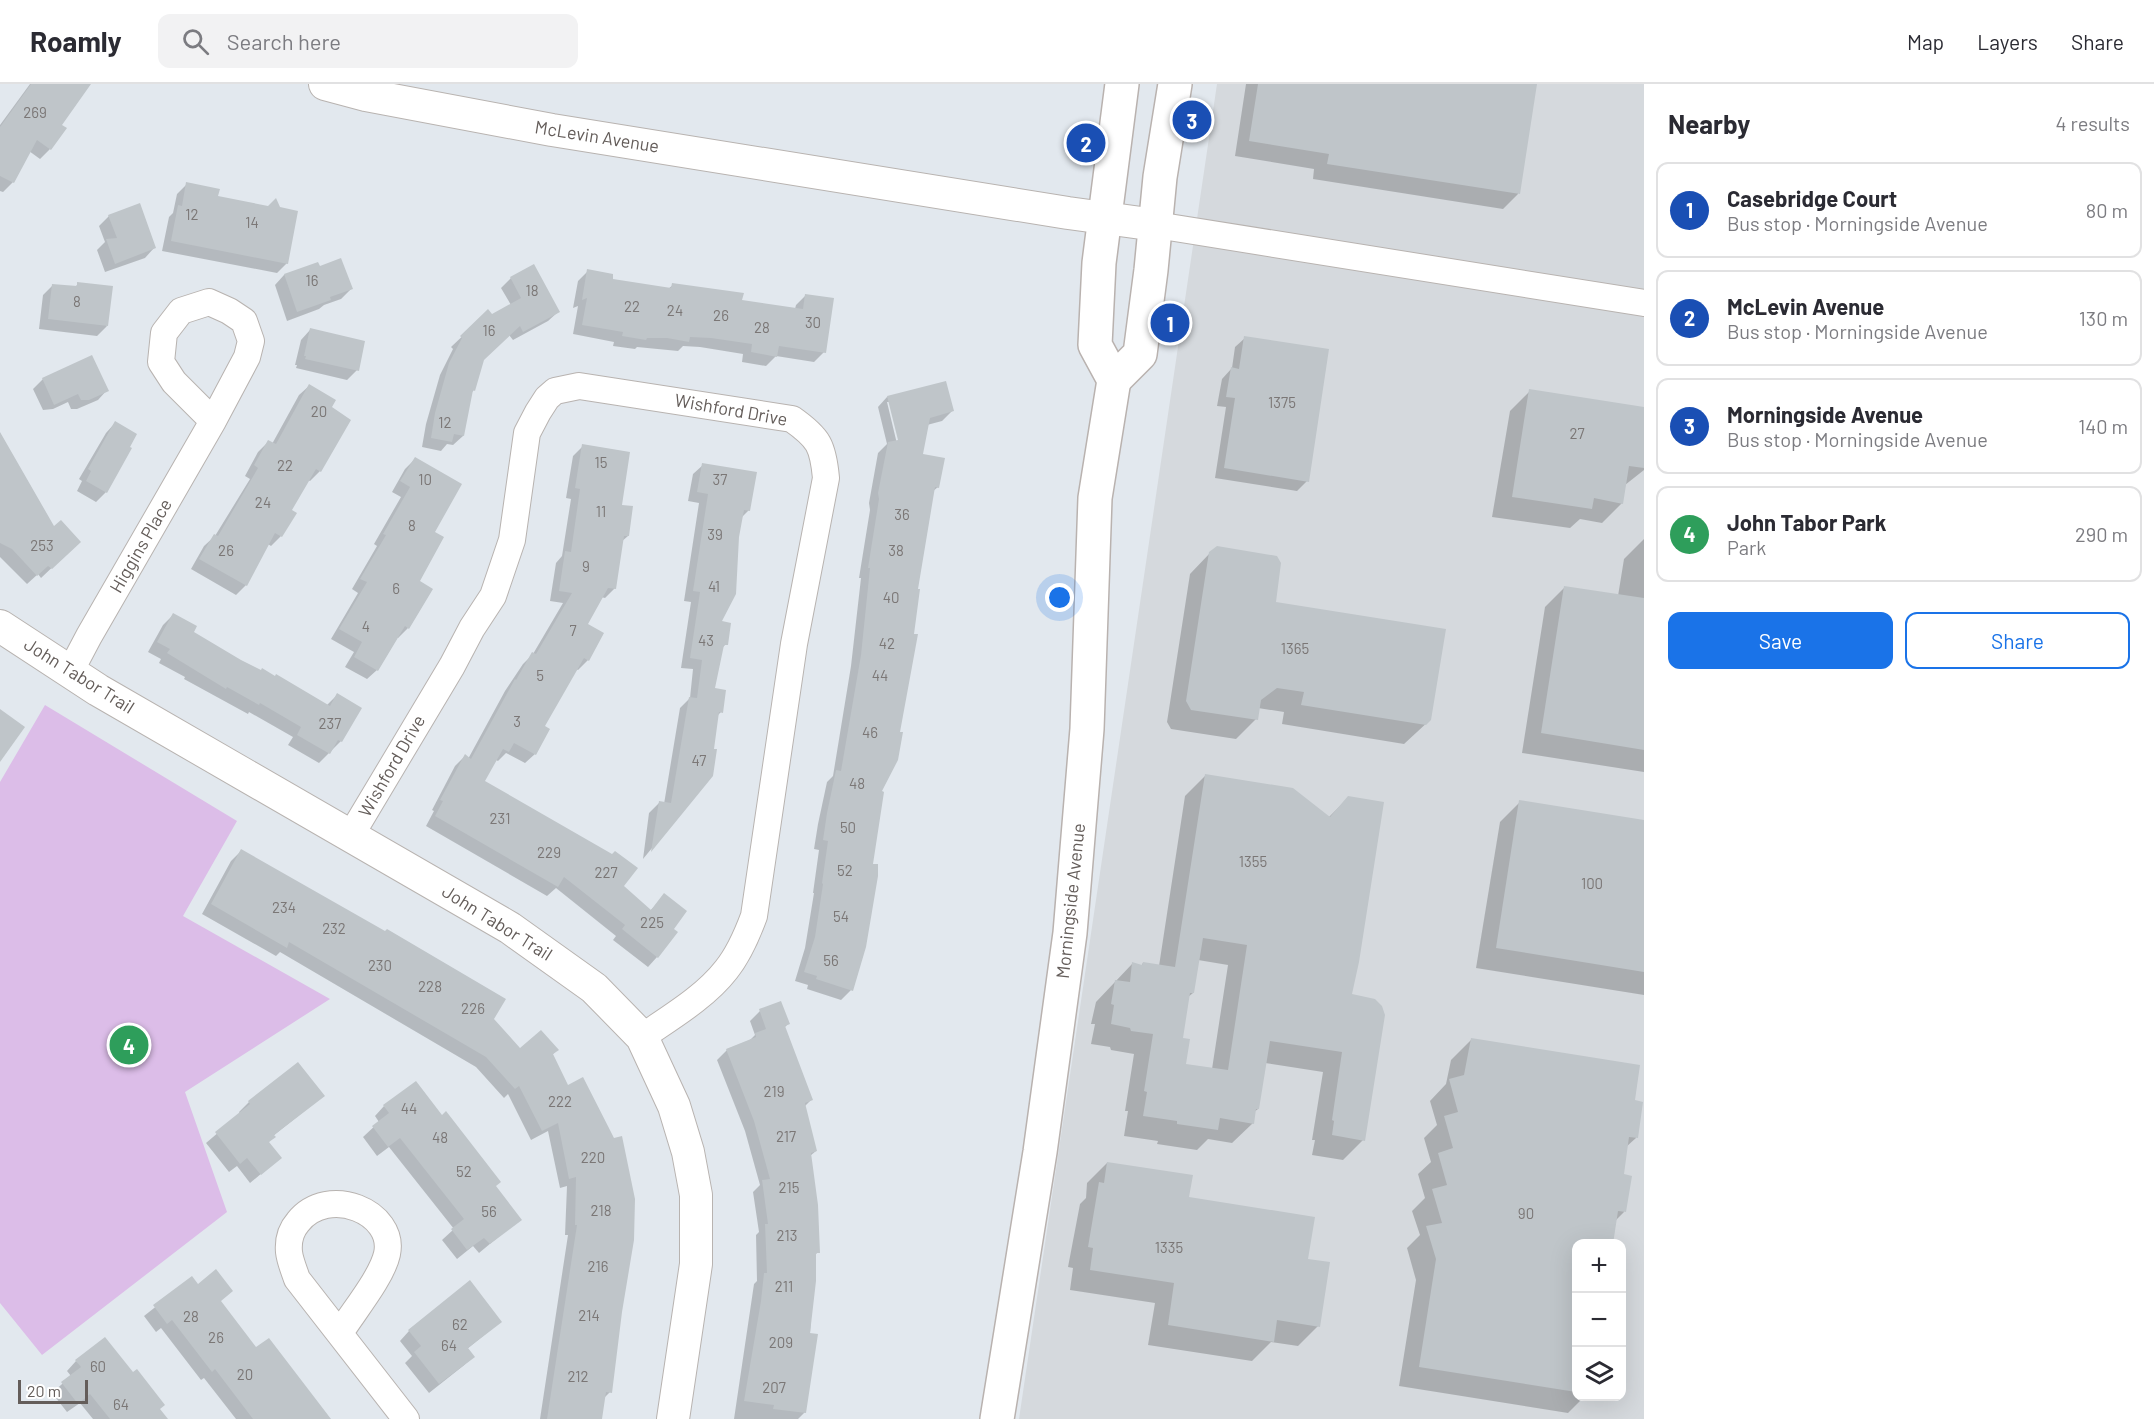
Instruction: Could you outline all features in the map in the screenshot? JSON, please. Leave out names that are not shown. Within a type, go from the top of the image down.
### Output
[{"type":"main road","points":[[1122,84],[1100,262],[1095,345],[1114,380],[1140,354],[1160,177],[1175,84]]},
{"type":"main road","name":"Morningside Avenue","points":[[997,1419],[1040,1152],[1070,933],[1087,729],[1095,498],[1114,380]]},
{"type":"street","name":"McLevin Avenue","points":[[325,84],[366,95],[552,130],[1156,225]]},
{"type":"street","points":[[1156,225],[1644,303]]},
{"type":"street","name":"Wishford Drive","points":[[351,835],[493,596],[512,540],[527,433],[547,398],[555,391],[579,386],[792,419],[811,432],[823,453],[826,478],[794,644],[754,916],[727,970],[711,986],[642,1037]]},
{"type":"street","name":"Higgins Place","points":[[70,672],[213,421]]},
{"type":"street","name":"John Tabor Trail","points":[[0,626],[70,672],[510,928],[594,988],[642,1037],[674,1106],[688,1152],[696,1196],[696,1264],[673,1419]]},
{"type":"street","points":[[340,1333],[377,1276],[387,1253],[387,1240],[382,1228],[360,1209],[348,1204],[332,1202],[312,1208],[293,1229],[289,1249],[297,1279],[406,1419]]},
{"type":"shaded area","points":[[1217,84],[1644,84],[1644,1419],[1019,1419]]},
{"type":"shaded area","points":[[45,705],[237,821],[183,916],[330,999],[185,1092],[227,1212],[42,1355],[0,1303],[0,782]]},
{"type":"building","points":[[31,84],[91,84],[62,125],[67,128],[51,150],[37,140],[14,183],[0,176],[0,127]]},
{"type":"building","points":[[1258,84],[1537,84],[1520,194],[1327,164],[1329,154],[1249,141]]},
{"type":"building","points":[[186,182],[220,189],[218,196],[268,206],[276,198],[280,207],[298,211],[288,264],[171,241],[178,205],[182,206]]},
{"type":"building","points":[[140,203],[156,248],[115,264],[106,239],[117,238],[108,215]]},
{"type":"building","points":[[341,258],[353,289],[330,297],[331,300],[297,312],[284,274],[318,262],[320,266]]},
{"type":"building","points":[[534,264],[560,312],[523,332],[520,326],[484,360],[475,391],[473,390],[464,436],[454,434],[452,442],[431,438],[435,413],[449,363],[462,338],[460,336],[488,309],[492,314],[521,298],[510,277]]},
{"type":"building","points":[[587,269],[613,274],[613,279],[671,288],[672,283],[744,293],[742,300],[803,309],[805,294],[834,298],[826,353],[779,346],[777,357],[751,352],[752,344],[690,337],[689,342],[667,338],[647,338],[646,340],[622,336],[623,332],[582,325],[587,298],[582,300]]},
{"type":"building","points":[[77,282],[113,286],[108,326],[48,319],[52,284],[77,286]]},
{"type":"building","points":[[310,328],[365,341],[359,371],[305,359]]},
{"type":"building","points":[[1244,336],[1329,349],[1309,482],[1224,468],[1235,398],[1226,397],[1231,367],[1239,369]]},
{"type":"building","points":[[92,355],[109,391],[89,400],[81,400],[78,394],[54,405],[42,378]]},
{"type":"building","points":[[946,381],[954,411],[930,418],[923,454],[945,458],[939,488],[935,487],[918,589],[920,589],[914,634],[918,634],[900,732],[903,732],[898,760],[882,791],[884,792],[873,864],[878,864],[878,876],[866,947],[853,991],[816,979],[817,976],[804,972],[815,937],[823,884],[828,841],[823,840],[827,813],[836,770],[841,771],[861,655],[870,568],[868,568],[878,493],[888,442],[898,440],[887,396]]},
{"type":"building","points":[[309,384],[336,400],[332,407],[351,420],[321,472],[316,469],[292,510],[297,513],[282,537],[275,533],[247,586],[199,559],[214,534],[218,536],[258,468],[254,465],[268,440],[276,444]]},
{"type":"building","points":[[1529,389],[1644,407],[1644,468],[1629,466],[1623,504],[1594,498],[1592,509],[1512,497]]},
{"type":"building","points":[[115,421],[137,434],[130,447],[132,448],[107,493],[86,481],[91,471],[88,469]]},
{"type":"building","points":[[0,432],[54,526],[61,520],[81,542],[52,569],[48,566],[37,576],[12,549],[0,543]]},
{"type":"building","points":[[582,444],[630,452],[622,505],[633,506],[629,536],[624,536],[616,589],[608,588],[588,624],[604,633],[589,661],[584,658],[545,726],[550,729],[536,755],[514,743],[509,752],[503,749],[485,781],[612,854],[615,851],[638,868],[624,886],[651,910],[664,893],[687,911],[674,929],[678,932],[658,958],[622,929],[625,925],[564,877],[558,887],[435,816],[443,801],[440,800],[465,754],[471,759],[515,679],[532,652],[536,654],[572,593],[559,591],[565,551],[571,552],[580,489],[575,488]]},
{"type":"building","points":[[415,457],[462,484],[435,532],[444,537],[420,581],[433,589],[409,629],[405,626],[378,671],[354,657],[362,642],[339,629],[367,582],[360,579],[386,535],[383,534],[410,487],[400,481]]},
{"type":"building","points":[[702,463],[757,472],[750,511],[744,510],[739,537],[736,594],[722,621],[731,623],[728,645],[724,645],[715,688],[726,690],[723,713],[719,712],[713,776],[651,852],[659,801],[671,803],[689,697],[697,698],[702,660],[690,658],[700,592],[693,591],[708,494],[697,492]]},
{"type":"building","points":[[1217,546],[1277,556],[1281,563],[1276,602],[1446,629],[1431,720],[1426,725],[1301,705],[1304,692],[1277,688],[1261,700],[1258,720],[1191,710],[1186,701],[1209,552]]},
{"type":"building","points":[[1564,586],[1644,598],[1644,750],[1541,733]]},
{"type":"building","points":[[173,613],[197,626],[194,632],[241,660],[275,676],[276,674],[330,706],[337,693],[362,708],[342,742],[338,740],[330,754],[297,735],[301,727],[260,703],[259,705],[227,687],[226,689],[167,653],[170,649],[157,642]]},
{"type":"building","points":[[0,709],[25,727],[0,762]]},
{"type":"building","points":[[1205,774],[1293,788],[1330,817],[1348,796],[1384,802],[1352,994],[1375,999],[1382,1006],[1385,1015],[1365,1141],[1332,1135],[1342,1052],[1270,1041],[1259,1109],[1256,1109],[1254,1124],[1220,1118],[1218,1130],[1143,1116],[1147,1092],[1144,1091],[1153,1034],[1131,1031],[1130,1028],[1111,1024],[1114,1005],[1111,1004],[1115,980],[1130,982],[1132,962],[1142,965],[1143,962],[1175,967]],"holes":[[[1203,938],[1247,945],[1228,1070],[1186,1064],[1190,1039],[1183,1038],[1190,993],[1194,993]]]},
{"type":"building","points":[[1519,800],[1644,820],[1644,972],[1496,948]]},
{"type":"building","points":[[241,849],[385,931],[387,929],[506,999],[494,1019],[520,1048],[541,1030],[559,1050],[553,1054],[568,1085],[583,1077],[614,1138],[622,1136],[635,1199],[634,1240],[612,1393],[606,1392],[602,1419],[547,1419],[577,1225],[575,1225],[576,1177],[569,1179],[558,1123],[542,1131],[519,1086],[515,1089],[486,1057],[289,942],[287,948],[211,904]]},
{"type":"building","points":[[781,1001],[790,1024],[785,1026],[813,1100],[805,1103],[817,1151],[811,1153],[818,1205],[820,1253],[816,1253],[816,1281],[810,1333],[818,1334],[806,1413],[773,1409],[774,1405],[744,1401],[764,1273],[767,1273],[765,1224],[768,1224],[762,1180],[770,1179],[754,1121],[726,1049],[756,1037],[755,1033],[766,1029],[759,1009]]},
{"type":"building","points":[[1471,1038],[1640,1065],[1635,1100],[1643,1102],[1638,1138],[1629,1137],[1624,1174],[1632,1176],[1626,1212],[1618,1211],[1614,1239],[1572,1239],[1572,1391],[1419,1367],[1436,1259],[1426,1226],[1442,1223],[1432,1189],[1447,1185],[1438,1153],[1453,1148],[1444,1116],[1458,1112],[1449,1079],[1464,1075]]},
{"type":"building","points":[[298,1062],[325,1096],[274,1135],[276,1137],[269,1142],[282,1158],[261,1175],[247,1158],[240,1164],[215,1132],[250,1104],[248,1101]]},
{"type":"building","points":[[416,1081],[442,1115],[446,1111],[501,1182],[496,1186],[522,1220],[490,1244],[484,1238],[467,1250],[451,1229],[464,1219],[400,1138],[388,1147],[372,1126],[389,1113],[383,1105]]},
{"type":"building","points":[[1107,1162],[1193,1175],[1189,1197],[1315,1217],[1308,1259],[1330,1262],[1320,1327],[1277,1320],[1274,1342],[1168,1325],[1174,1283],[1090,1270],[1093,1248],[1088,1247],[1099,1182],[1104,1183]]},
{"type":"building","points":[[216,1269],[233,1291],[221,1301],[256,1347],[269,1338],[331,1419],[253,1419],[215,1369],[212,1372],[172,1320],[167,1324],[153,1305],[192,1276],[198,1284]]},
{"type":"building","points":[[470,1280],[502,1322],[468,1348],[475,1357],[439,1384],[414,1352],[421,1346],[408,1330]]},
{"type":"building","points":[[105,1337],[133,1372],[137,1369],[165,1405],[160,1409],[168,1419],[110,1419],[90,1394],[78,1404],[61,1382],[81,1367],[75,1360]]},
{"type":"place","name":"Morningside Avenue","points":[[1192,120]]},
{"type":"place","name":"McLevin Avenue","points":[[1086,143]]},
{"type":"place","name":"Casebridge Court","points":[[1170,323]]},
{"type":"place","name":"John Tabor Park","points":[[129,1045]]}]
